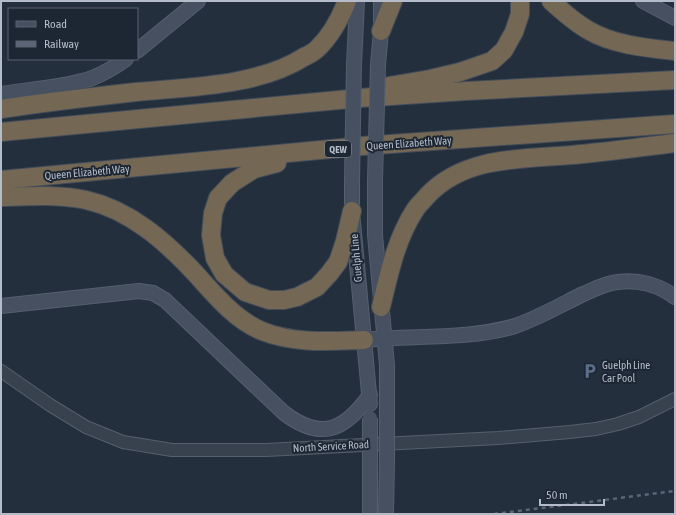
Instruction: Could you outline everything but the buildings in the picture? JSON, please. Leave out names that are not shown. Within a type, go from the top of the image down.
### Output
[{"type":"highway","points":[[1,109],[231,82],[262,76],[294,64],[316,50],[339,21],[347,1]]},
{"type":"highway","points":[[381,31],[393,1]]},
{"type":"highway","points":[[360,98],[390,85],[430,79],[460,72],[492,61],[504,50],[514,32],[520,14],[520,1]]},
{"type":"highway","points":[[551,1],[570,18],[588,30],[604,38],[647,48],[675,50]]},
{"type":"highway","points":[[1,132],[360,98],[675,80]]},
{"type":"highway","name":"Queen Elizabeth Way","points":[[1,180],[362,146],[675,124]]},
{"type":"highway","points":[[381,307],[392,262],[415,209],[436,187],[457,174],[476,166],[509,159],[573,155],[675,143]]},
{"type":"highway","points":[[352,211],[338,262],[317,287],[297,297],[284,300],[269,300],[245,292],[224,274],[215,258],[211,234],[212,213],[218,198],[232,183],[254,169],[278,162],[362,146]]},
{"type":"highway","points":[[1,197],[54,196],[86,200],[112,209],[148,229],[187,264],[227,306],[243,320],[260,330],[278,336],[301,340],[364,340]]},
{"type":"main road","points":[[138,50],[198,1]]},
{"type":"main road","name":"Guelph Line","points":[[357,1],[354,65],[352,211],[370,395],[370,514]]},
{"type":"main road","name":"Guelph Line","points":[[381,1],[375,180],[375,235],[388,365],[386,514]]},
{"type":"main road","points":[[643,1],[675,18]]},
{"type":"main road","points":[[1,94],[79,82],[98,75],[124,60]]},
{"type":"main road","points":[[364,340],[475,334],[514,326],[537,318],[602,286],[616,282],[630,281],[650,284],[665,290],[675,297]]},
{"type":"main road","points":[[1,306],[139,291],[153,293],[165,300],[284,413],[295,421],[316,429],[326,429],[338,426],[360,409],[370,395]]},
{"type":"street","name":"North Service Road","points":[[1,371],[50,405],[86,427],[123,442],[172,450],[260,450],[498,438],[570,432],[596,429],[618,424],[639,417],[675,399]]},
{"type":"railway","points":[[494,514],[675,491]]},
{"type":"place","name":"Guelph Line Car Pool","points":[[590,371]]}]
